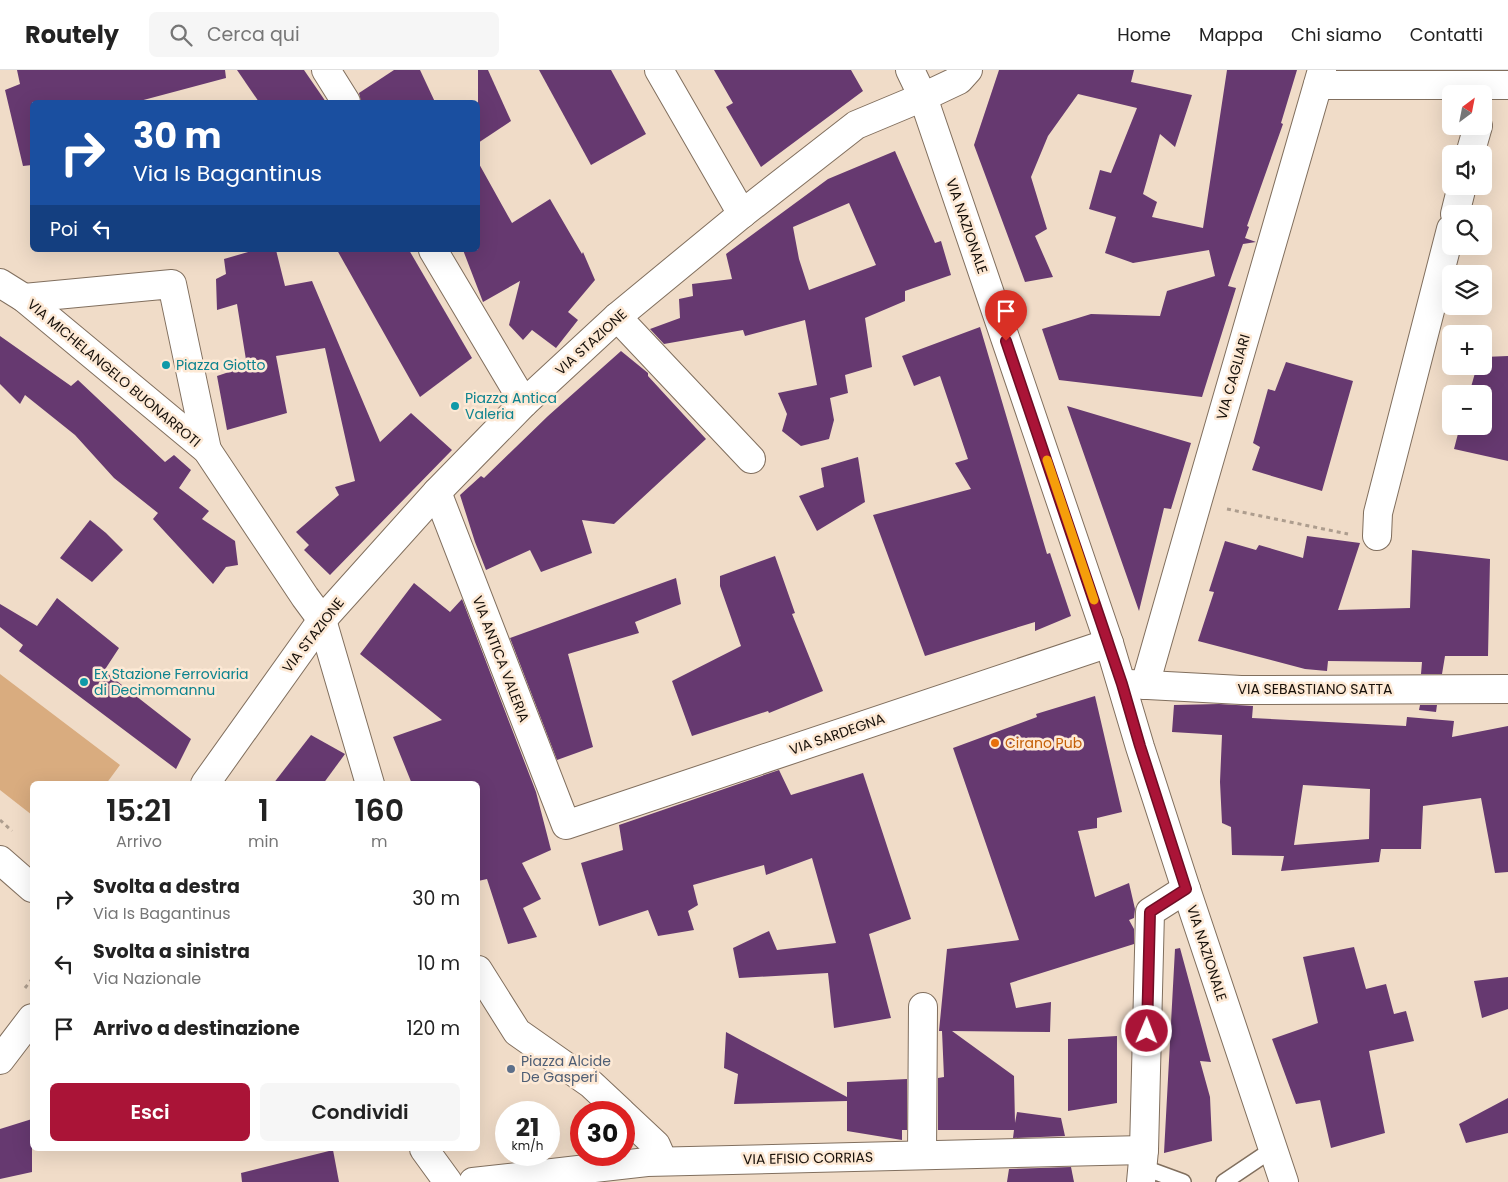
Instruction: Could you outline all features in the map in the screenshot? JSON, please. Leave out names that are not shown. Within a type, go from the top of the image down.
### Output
[{"type":"street","points":[[326,70],[345,100]]},
{"type":"street","points":[[659,70],[742,214]]},
{"type":"street","name":"VIA NAZIONALE","points":[[910,70],[923,97],[1109,643],[1134,684],[1140,746],[1284,1182]]},
{"type":"street","name":"VIA STAZIONE","points":[[207,781],[322,620],[437,492],[524,402],[617,317],[742,214],[856,125],[958,80],[968,70]]},
{"type":"street","points":[[1320,78],[1493,91]]},
{"type":"street","name":"VIA CAGLIARI","points":[[1134,684],[1197,502],[1320,78]]},
{"type":"street","points":[[434,252],[524,402]]},
{"type":"street","points":[[1377,536],[1378,513],[1444,255]]},
{"type":"street","name":"VIA MICHELANGELO BUONARROTI","points":[[0,283],[24,298],[207,450],[322,620]]},
{"type":"street","points":[[24,298],[172,284],[207,450]]},
{"type":"street","points":[[617,317],[751,459]]},
{"type":"street","name":"VIA ANTICA VALERIA","points":[[437,492],[566,826]]},
{"type":"street","points":[[322,620],[369,781]]},
{"type":"street","name":"VIA SARDEGNA","points":[[566,826],[1109,643]]},
{"type":"street","name":"VIA SEBASTIANO SATTA","points":[[1134,684],[1241,690],[1508,689]]},
{"type":"street","points":[[0,860],[30,886]]},
{"type":"street","points":[[1142,1166],[1150,912],[1186,889]]},
{"type":"street","points":[[480,973],[517,1032],[591,1084],[609,1101]]},
{"type":"street","points":[[922,1156],[923,1007]]},
{"type":"street","points":[[0,1060],[30,1021]]},
{"type":"street","points":[[635,1126],[656,1146],[663,1161]]},
{"type":"street","points":[[425,1151],[448,1182]]},
{"type":"street","name":"VIA EFISIO CORRIAS","points":[[473,1182],[663,1161],[922,1156],[1142,1166]]},
{"type":"lane","points":[[1224,1182],[1273,1150]]},
{"type":"lane","points":[[1142,1166],[1183,1182]]},
{"type":"path","points":[[1197,502],[1347,534],[1377,536]]},
{"type":"shaded area","points":[[0,674],[120,765],[108,781],[30,781],[30,813],[0,790]]},
{"type":"building","points":[[17,70],[225,70],[226,78],[144,100],[30,100],[30,165],[23,166],[5,90],[20,84]]},
{"type":"building","points":[[237,70],[304,70],[325,100],[258,100]]},
{"type":"building","points":[[394,70],[420,70],[434,100],[361,100],[359,93]]},
{"type":"building","points":[[478,70],[488,70],[511,121],[480,142],[480,100],[478,100]]},
{"type":"building","points":[[539,70],[611,70],[646,134],[591,165]]},
{"type":"building","points":[[714,70],[851,70],[863,91],[761,167],[726,107],[733,103]]},
{"type":"building","points":[[999,70],[1134,70],[1131,82],[1192,95],[1175,147],[1160,134],[1143,194],[1157,202],[1152,217],[1203,228],[1227,70],[1297,70],[1281,123],[1283,124],[1247,226],[1249,227],[1245,238],[1256,242],[1243,244],[1228,286],[1236,288],[1202,397],[1059,380],[1042,329],[1091,314],[1160,316],[1167,291],[1215,276],[1209,250],[1133,263],[1105,253],[1116,217],[1089,209],[1100,170],[1111,173],[1137,108],[1078,94],[1048,136],[1031,177],[1047,229],[1035,236],[1053,277],[1025,282],[974,145]]},
{"type":"building","points":[[895,151],[935,243],[941,241],[951,275],[905,291],[905,301],[865,318],[872,367],[845,375],[848,393],[830,398],[834,420],[829,439],[801,446],[782,431],[787,414],[778,393],[817,385],[805,320],[745,336],[743,330],[664,344],[650,329],[680,318],[679,299],[693,296],[692,284],[732,279],[726,254],[828,179]],"holes":[[[849,203],[876,265],[809,290],[799,259],[793,227]]]},
{"type":"building","points":[[480,166],[512,223],[550,199],[582,254],[583,252],[595,280],[568,312],[578,320],[556,348],[532,330],[523,340],[509,325],[520,281],[483,302],[464,252],[480,252]]},
{"type":"building","points":[[248,252],[276,252],[285,286],[312,281],[380,442],[411,413],[452,450],[330,575],[304,550],[309,545],[296,532],[339,495],[335,487],[355,481],[325,348],[276,356],[287,413],[227,430],[217,376],[247,366],[237,304],[217,310],[216,279],[226,274],[224,259]]},
{"type":"building","points":[[338,252],[410,252],[472,358],[420,397]]},
{"type":"building","points":[[980,327],[1047,554],[1050,553],[1071,616],[1035,631],[1035,622],[925,656],[873,515],[971,489],[955,463],[968,459],[940,376],[914,386],[902,356]]},
{"type":"building","points":[[0,336],[71,386],[78,380],[165,462],[174,455],[191,470],[179,488],[209,511],[202,519],[235,541],[238,565],[226,567],[213,584],[153,519],[158,513],[114,478],[75,435],[25,395],[20,404],[0,384]]},
{"type":"building","points":[[621,351],[648,373],[648,376],[706,439],[614,524],[582,520],[592,553],[541,572],[530,550],[486,570],[460,495],[481,476],[484,478],[548,416]]},
{"type":"building","points":[[1508,356],[1508,461],[1454,449],[1458,435],[1492,435],[1492,385],[1472,385],[1474,375],[1492,375],[1492,357]]},
{"type":"building","points":[[1286,362],[1353,381],[1322,491],[1252,470],[1260,447],[1253,443],[1268,389],[1275,391]]},
{"type":"building","points":[[1067,406],[1191,443],[1171,509],[1164,508],[1139,611]]},
{"type":"building","points":[[858,457],[865,502],[817,531],[799,496],[824,487],[821,468]]},
{"type":"building","points":[[90,520],[123,550],[92,582],[60,558]]},
{"type":"building","points":[[1307,536],[1360,543],[1338,610],[1410,608],[1412,550],[1490,559],[1488,656],[1445,656],[1442,674],[1421,674],[1422,662],[1328,661],[1327,671],[1305,669],[1198,641],[1214,592],[1209,591],[1225,541],[1256,550],[1259,545],[1303,558]]},
{"type":"building","points":[[775,556],[795,613],[792,614],[823,691],[769,713],[768,711],[692,736],[672,681],[741,646],[720,586],[720,576]]},
{"type":"building","points":[[676,578],[681,604],[635,622],[639,633],[568,654],[593,747],[557,760],[510,638]]},
{"type":"building","points":[[414,583],[450,612],[462,599],[536,792],[551,850],[522,863],[541,899],[523,908],[537,937],[508,944],[487,879],[480,881],[480,781],[411,781],[393,737],[442,720],[360,654]]},
{"type":"building","name":"Ex Stazione Ferroviaria di Decimomannu","points":[[57,598],[119,648],[104,671],[191,739],[176,769],[19,651],[23,645],[0,627],[0,604],[37,626]]},
{"type":"building","points":[[1095,696],[1122,812],[1097,818],[1097,828],[1078,831],[1095,897],[1129,883],[1135,909],[1134,918],[1129,920],[1134,929],[1134,944],[1010,983],[1016,1008],[1051,1002],[1050,1032],[952,1031],[1014,1076],[1015,1123],[1017,1112],[1061,1118],[1065,1136],[1013,1138],[1014,1130],[938,1130],[938,1078],[944,1077],[942,1031],[939,1031],[947,949],[1019,940],[953,748],[1037,717],[1036,714]]},
{"type":"building","points":[[1219,704],[1253,706],[1252,718],[1406,726],[1407,717],[1454,721],[1452,737],[1508,726],[1508,872],[1495,873],[1481,798],[1423,806],[1421,849],[1381,849],[1379,862],[1281,871],[1284,856],[1232,855],[1231,827],[1222,823],[1220,782],[1222,735],[1172,732],[1174,705]],"holes":[[[1303,785],[1370,789],[1369,839],[1294,845]]]},
{"type":"building","points":[[1420,705],[1437,705],[1436,712],[1419,710]]},
{"type":"building","points":[[311,735],[345,754],[325,781],[275,781]]},
{"type":"building","points":[[779,770],[791,795],[863,773],[911,919],[869,934],[891,1018],[834,1028],[828,973],[739,978],[733,948],[769,931],[777,950],[836,943],[812,858],[766,875],[764,865],[693,885],[698,905],[688,911],[694,930],[658,936],[648,910],[599,926],[581,863],[623,850],[619,825]]},
{"type":"building","points":[[1354,947],[1366,989],[1386,984],[1394,1014],[1406,1011],[1414,1041],[1369,1051],[1385,1133],[1331,1148],[1320,1100],[1296,1104],[1272,1039],[1318,1023],[1303,957]]},
{"type":"building","points":[[1180,948],[1211,1062],[1200,1061],[1210,1097],[1212,1141],[1164,1153],[1175,949]]},
{"type":"building","points":[[1508,977],[1508,1009],[1482,1018],[1474,981]]},
{"type":"building","points":[[726,1032],[847,1097],[847,1082],[907,1079],[907,1130],[902,1130],[902,1140],[847,1131],[847,1101],[734,1104],[738,1074],[724,1068]]},
{"type":"building","points":[[1117,1036],[1117,1103],[1068,1111],[1068,1039]]},
{"type":"building","points":[[1508,1098],[1508,1133],[1466,1143],[1459,1124]]},
{"type":"building","points":[[30,1120],[32,1172],[0,1179],[0,1129]]},
{"type":"building","points":[[333,1151],[339,1182],[242,1182],[241,1173]]},
{"type":"building","points":[[1071,1167],[1074,1182],[1007,1182],[1009,1169]]},
{"type":"slow traffic","points":[[1047,460],[1094,600]]},
{"type":"place","name":"Piazza Giotto","points":[[166,365]]},
{"type":"place","name":"Piazza Antica Valeria","points":[[455,406]]},
{"type":"place","name":"Ex Stazione Ferroviaria di Decimomannu","points":[[84,682]]},
{"type":"place","name":"Cirano Pub","points":[[995,743]]},
{"type":"place","name":"Piazza Alcide De Gasperi","points":[[511,1069]]},
{"type":"route","points":[[1006,341],[1122,684],[1186,889],[1150,912],[1147,1031]]}]
